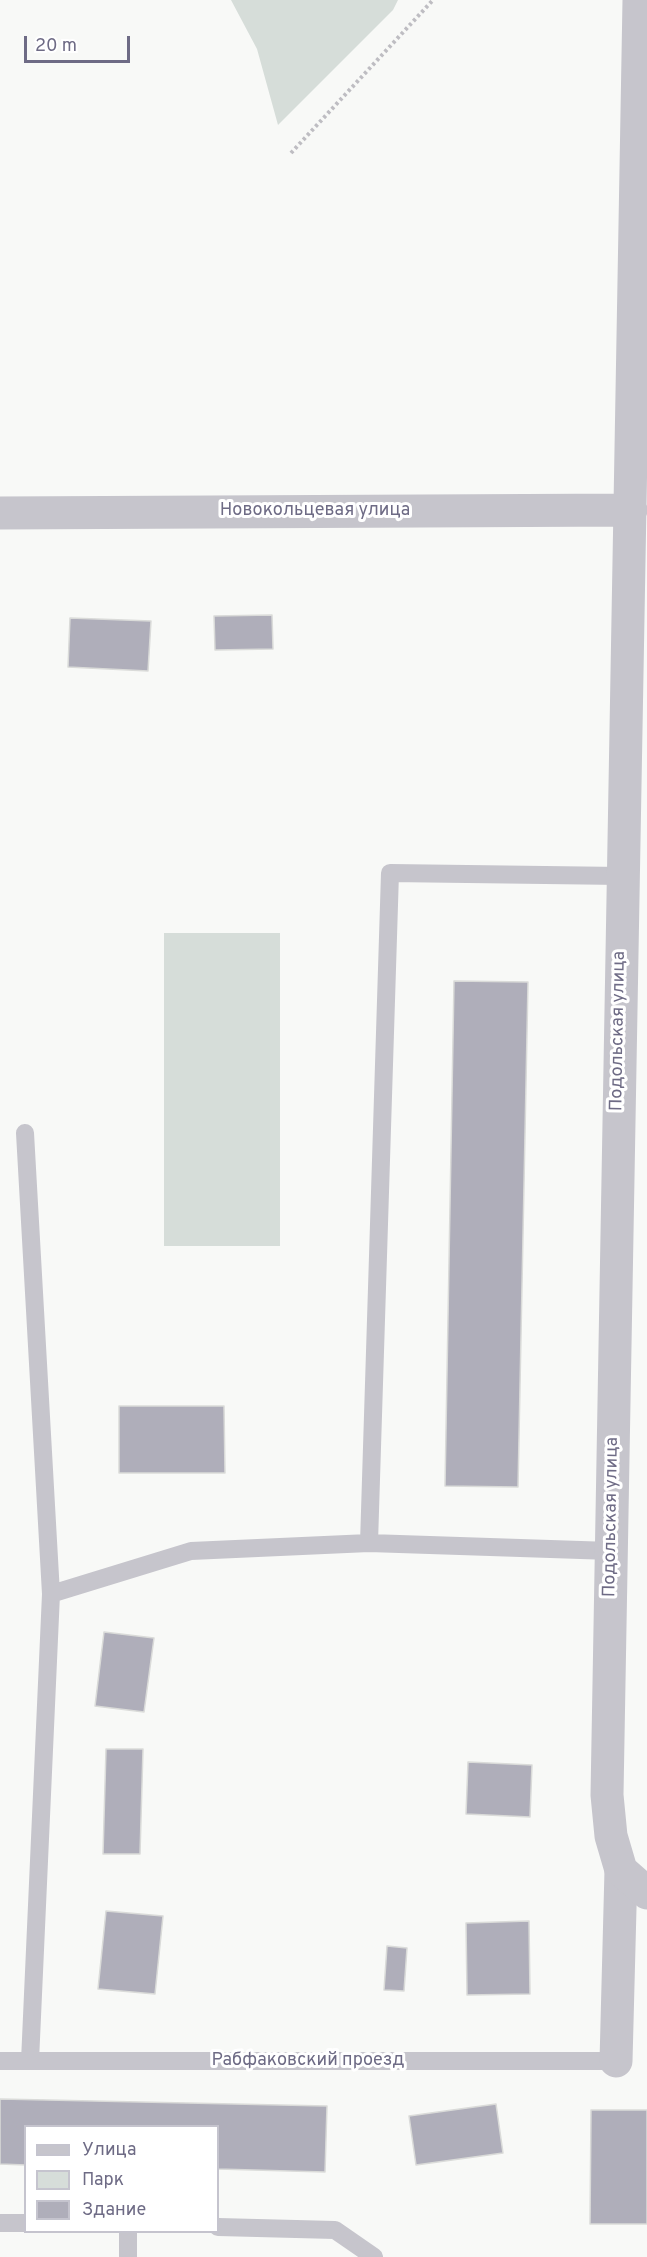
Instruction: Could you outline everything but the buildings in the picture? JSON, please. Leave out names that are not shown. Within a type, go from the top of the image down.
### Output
[{"type":"street","name":"Подольская улица","points":[[616,2061],[621,1870],[611,1836],[607,1795],[639,0]]},
{"type":"street","name":"Новокольцевая улица","points":[[0,513],[631,510]]},
{"type":"street","points":[[621,1870],[647,1893]]},
{"type":"lane","points":[[369,1543],[390,873],[622,876]]},
{"type":"lane","points":[[26,1133],[51,1594],[30,2061]]},
{"type":"lane","points":[[51,1594],[191,1551],[369,1543],[611,1551]]},
{"type":"lane","name":"Рабфаковский проезд","points":[[0,2061],[616,2061]]},
{"type":"lane","points":[[0,2223],[24,2223]]},
{"type":"lane","points":[[219,2227],[335,2230],[374,2257]]},
{"type":"lane","points":[[128,2233],[128,2257]]},
{"type":"path","points":[[291,153],[376,57],[433,0]]},
{"type":"green space","points":[[231,0],[398,0],[393,10],[278,125],[257,49]]},
{"type":"green space","points":[[164,933],[280,933],[280,1246],[164,1246]]}]
